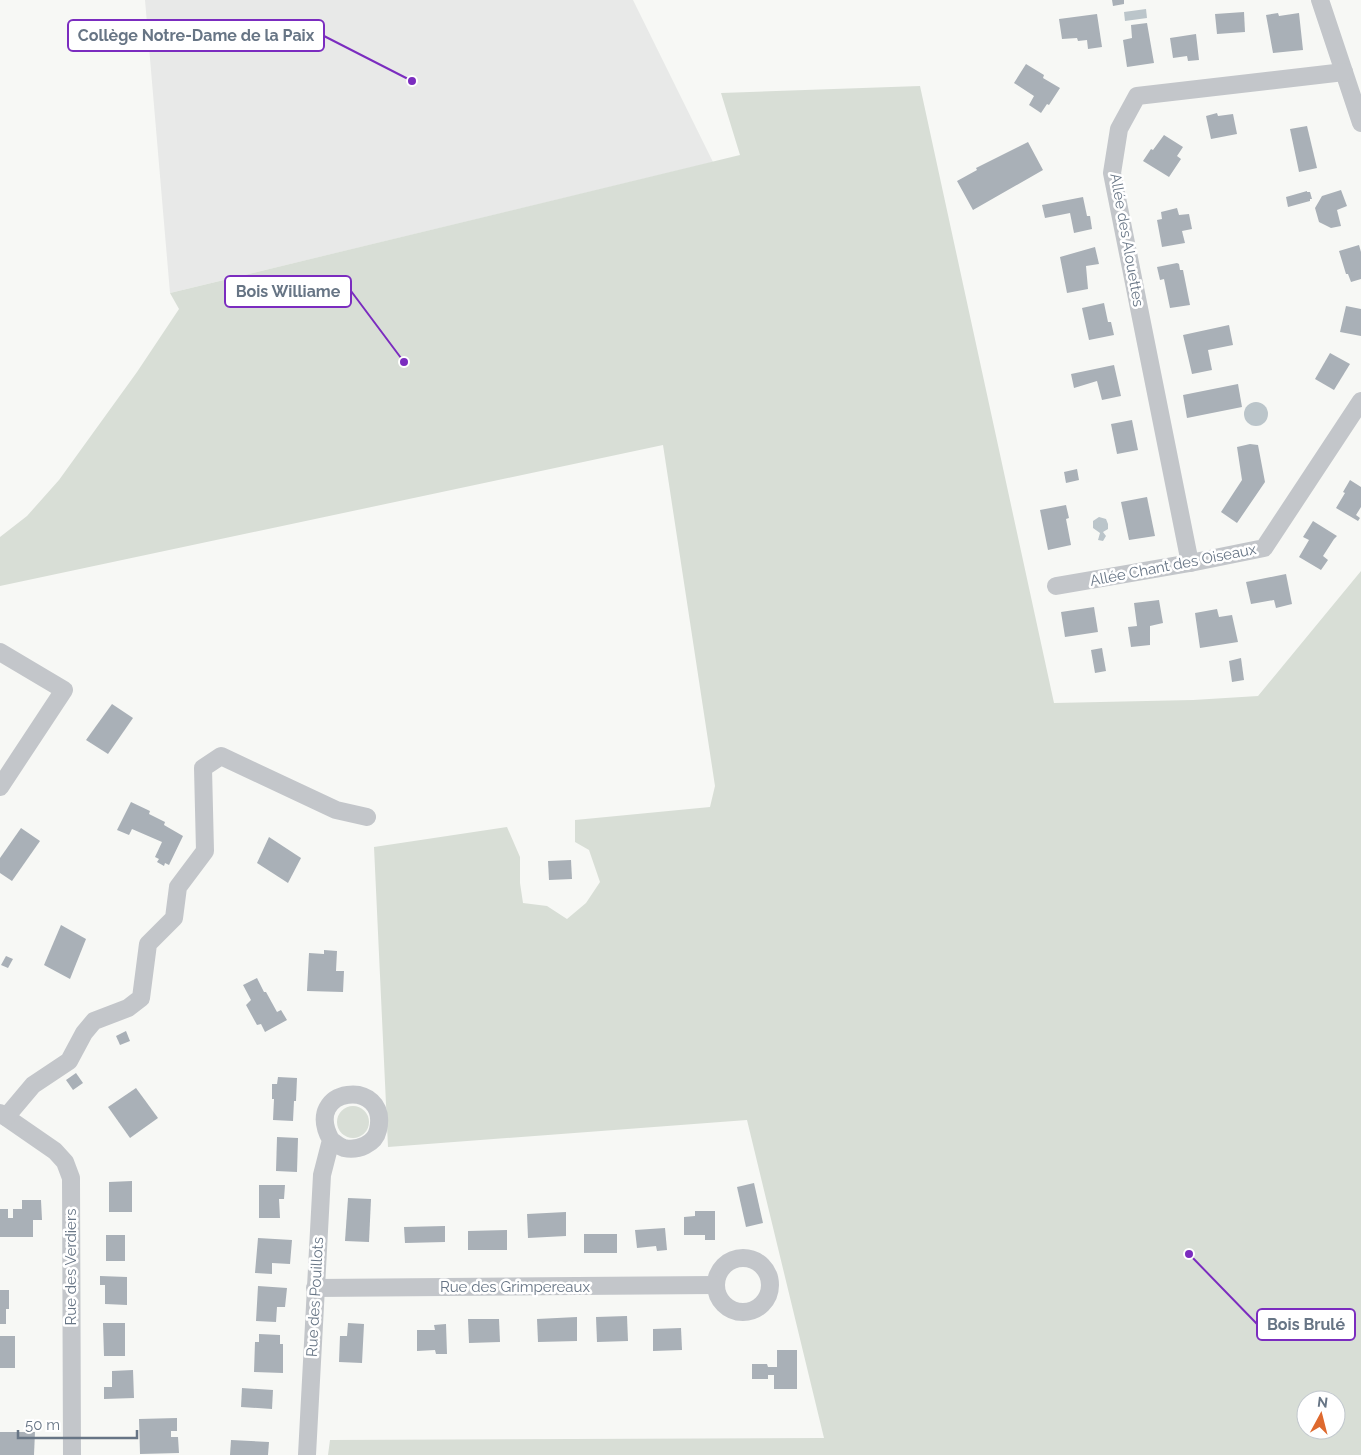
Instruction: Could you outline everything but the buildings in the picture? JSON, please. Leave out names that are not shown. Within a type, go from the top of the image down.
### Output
[{"type":"street","points":[[1320,0],[1361,123]]},
{"type":"street","name":"Allée des Alouettes","points":[[1190,563],[1112,173],[1119,129],[1137,96],[1344,72]]},
{"type":"street","name":"Allée Chant des Oiseaux","points":[[1056,586],[1264,548],[1361,401]]},
{"type":"street","points":[[0,652],[64,690],[0,787]]},
{"type":"street","points":[[3,1115],[33,1085],[69,1061],[84,1033],[94,1021],[128,1008],[141,998],[148,944],[174,918],[178,887],[205,851],[203,768],[222,756],[336,810],[367,817]]},
{"type":"street","name":"Rue des Verdiers","points":[[3,1115],[55,1151],[65,1162],[71,1178],[72,1455]]},
{"type":"street","name":"Rue des Pouillots","points":[[307,1455],[322,1175],[331,1140]]},
{"type":"street","name":"Rue des Grimpereaux","points":[[315,1288],[715,1285]]},
{"type":"shaded area","points":[[145,0],[633,0],[713,162],[170,293]]},
{"type":"shaded area","points":[[1146,9],[1147,18],[1125,21],[1124,12]]},
{"type":"shaded area","points":[[920,86],[1054,703],[1193,700],[1258,696],[1361,571],[1361,1455],[328,1455],[330,1440],[824,1438],[747,1120],[388,1147],[374,847],[507,827],[520,857],[520,883],[523,903],[547,906],[567,919],[586,903],[600,882],[589,850],[575,842],[575,820],[710,807],[715,786],[663,445],[0,586],[0,537],[27,516],[59,480],[137,372],[179,309],[170,293],[740,155],[721,93]]},
{"type":"shaded area","points":[[1256,402],[1261,403],[1267,409],[1267,419],[1261,425],[1256,426],[1251,425],[1245,419],[1244,414],[1245,409],[1251,403]]},
{"type":"shaded area","points":[[1099,517],[1106,519],[1108,524],[1108,529],[1103,532],[1106,536],[1103,541],[1098,540],[1100,533],[1093,528],[1093,521]]},
{"type":"shaded area","points":[[353,1106],[359,1107],[364,1111],[368,1116],[368,1128],[364,1133],[359,1137],[353,1138],[347,1137],[342,1133],[338,1128],[337,1122],[338,1116],[342,1111],[347,1107]]},
{"type":"place","name":"Collège Notre-Dame de la Paix","points":[[412,81]]},
{"type":"place","name":"Bois Williame","points":[[404,362]]},
{"type":"place","name":"Bois Brulé","points":[[1189,1254]]}]
